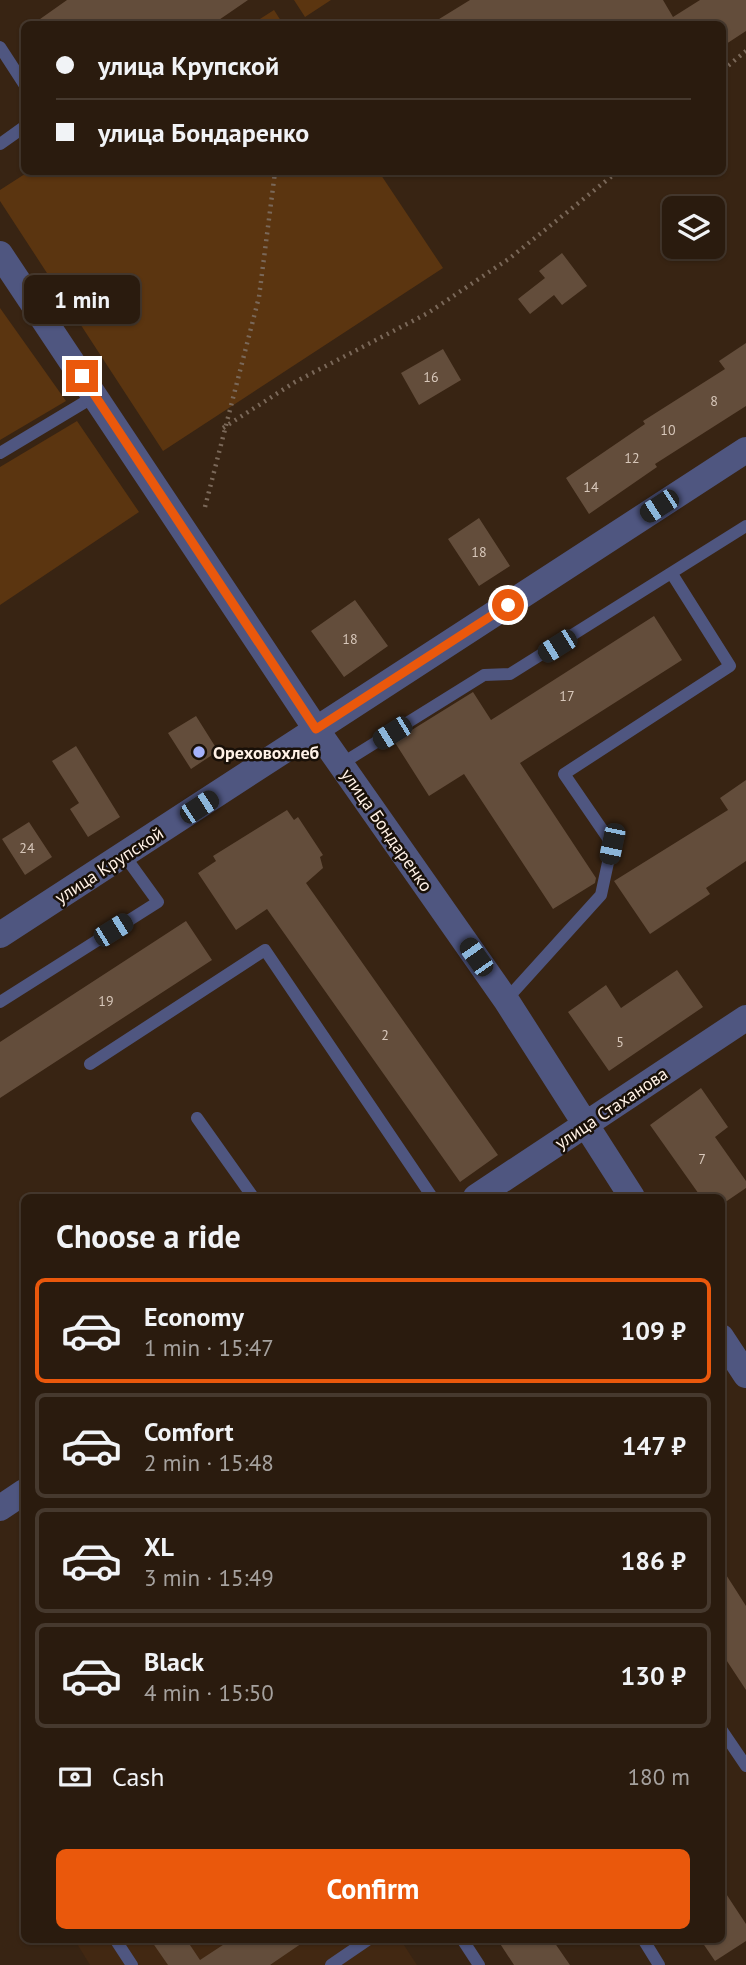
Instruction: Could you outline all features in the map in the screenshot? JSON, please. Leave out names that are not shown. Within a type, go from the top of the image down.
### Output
[{"type":"street","name":"улица Бондаренко","points":[[0,254],[316,729],[506,1000],[630,1194]]},
{"type":"street","name":"улица Крупской","points":[[0,935],[746,450]]},
{"type":"street","name":"улица Стаханова","points":[[481,1194],[746,1018]]},
{"type":"street","points":[[0,1508],[21,1494]]},
{"type":"lane","points":[[0,47],[21,79]]},
{"type":"lane","points":[[0,144],[21,129]]},
{"type":"lane","points":[[0,453],[96,396]]},
{"type":"lane","points":[[341,764],[484,675],[510,674],[746,526]]},
{"type":"lane","points":[[506,1000],[601,895],[612,844],[564,774],[730,666],[672,574]]},
{"type":"lane","points":[[0,1002],[158,902],[124,855]]},
{"type":"lane","points":[[90,1064],[265,950],[430,1194]]},
{"type":"lane","points":[[197,1118],[251,1194]]},
{"type":"lane","points":[[725,1735],[746,1766]]},
{"type":"lane","points":[[118,1943],[132,1965]]},
{"type":"lane","points":[[331,1965],[363,1943]]},
{"type":"lane","points":[[465,1943],[479,1965]]},
{"type":"lane","points":[[645,1943],[659,1965]]},
{"type":"path","points":[[726,68],[746,51]]},
{"type":"path","points":[[205,507],[223,428],[259,297],[275,175]]},
{"type":"path","points":[[223,428],[295,382],[428,313],[510,258],[613,175]]},
{"type":"shaded area","points":[[294,0],[331,0],[305,17]]},
{"type":"shaded area","points":[[274,10],[281,21],[257,21]]},
{"type":"shaded area","points":[[23,175],[381,175],[443,268],[163,451],[0,201],[0,190]]},
{"type":"shaded area","points":[[0,308],[66,401],[0,440]]},
{"type":"shaded area","points":[[77,421],[139,512],[0,605],[0,467]]},
{"type":"shaded area","points":[[76,1943],[403,1943],[417,1965],[90,1965]]},
{"type":"building","points":[[67,0],[248,0],[217,21],[37,21]]},
{"type":"building","points":[[470,0],[663,0],[673,17],[700,0],[746,0],[746,31],[726,44],[726,21],[436,21]]},
{"type":"building","points":[[562,253],[587,286],[562,305],[554,295],[530,314],[518,299],[545,278],[539,271]]},
{"type":"building","points":[[746,343],[746,406],[655,464],[657,467],[589,514],[566,478],[645,424],[643,421],[725,369],[719,361]]},
{"type":"building","points":[[443,349],[461,380],[419,405],[401,373]]},
{"type":"building","points":[[479,518],[510,566],[479,586],[448,539]]},
{"type":"building","points":[[355,600],[388,646],[344,677],[311,631]]},
{"type":"building","points":[[654,616],[682,660],[520,763],[596,878],[595,883],[553,909],[464,774],[429,796],[394,741],[473,692],[491,720]]},
{"type":"building","points":[[196,716],[218,751],[191,769],[168,733]]},
{"type":"building","points":[[76,746],[120,817],[88,837],[70,809],[79,803],[52,761]]},
{"type":"building","points":[[746,780],[746,861],[706,888],[710,894],[650,934],[614,881],[728,810],[720,798]]},
{"type":"building","points":[[287,810],[294,820],[298,817],[323,855],[320,857],[323,868],[306,883],[498,1155],[460,1182],[267,909],[236,930],[198,873],[216,861],[213,856]]},
{"type":"building","points":[[29,822],[52,857],[25,875],[2,839]]},
{"type":"building","points":[[186,921],[212,960],[0,1098],[0,1042]]},
{"type":"building","points":[[677,970],[703,1007],[609,1071],[568,1012],[606,985],[621,1008]]},
{"type":"building","points":[[701,1088],[728,1127],[715,1137],[746,1181],[746,1188],[725,1202],[725,1194],[699,1194],[650,1125]]},
{"type":"building","points":[[725,1573],[746,1606],[746,1690],[725,1658]]},
{"type":"building","points":[[725,1892],[746,1924],[746,1941],[715,1961],[703,1943],[725,1943]]},
{"type":"building","points":[[153,1943],[189,1943],[200,1960],[226,1943],[302,1943],[270,1965],[168,1965]]},
{"type":"building","points":[[500,1943],[555,1943],[570,1965],[514,1965]]},
{"type":"place","name":"Ореховохлеб","points":[[199,752]]},
{"type":"route","points":[[82,376],[316,729],[508,605]]}]
